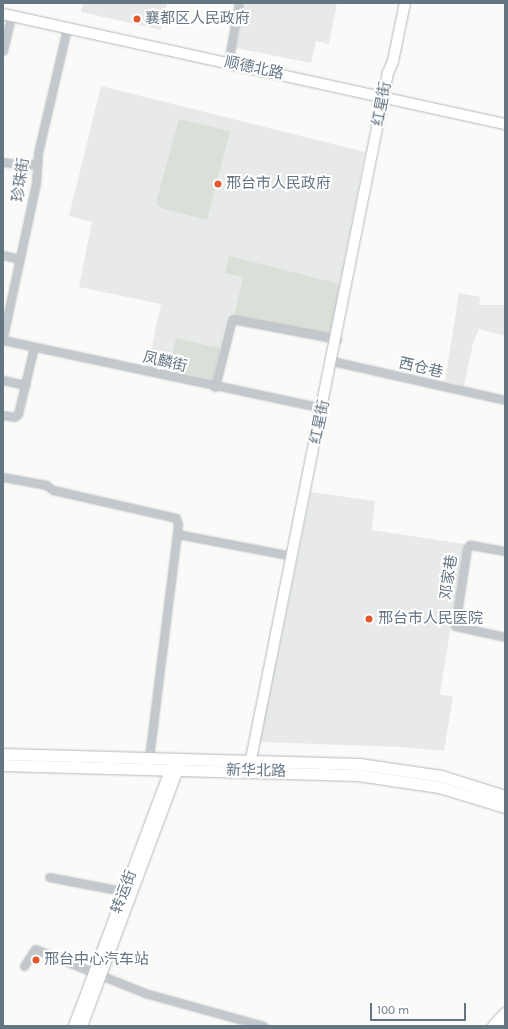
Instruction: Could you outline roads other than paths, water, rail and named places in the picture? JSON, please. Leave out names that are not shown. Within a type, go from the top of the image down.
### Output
[{"type":"main road","name":"新华北路","points":[[3,754],[344,762],[406,769],[468,783],[505,796]]},
{"type":"main road","name":"新华北路","points":[[3,765],[344,774],[405,780],[464,794],[505,807]]},
{"type":"street","points":[[228,63],[238,3]]},
{"type":"street","name":"红星街","points":[[388,73],[386,59],[398,3]]},
{"type":"street","name":"红星街","points":[[248,771],[332,361],[383,97],[388,73],[393,60],[405,3]]},
{"type":"street","points":[[3,51],[7,15]]},
{"type":"street","name":"顺德北路","points":[[7,15],[505,124]]},
{"type":"street","name":"珍珠街","points":[[3,338],[36,183],[37,163],[67,28]]},
{"type":"street","points":[[3,162],[25,165],[37,163]]},
{"type":"street","points":[[3,255],[20,259]]},
{"type":"street","points":[[216,386],[232,319],[336,339]]},
{"type":"street","name":"凤麟街","points":[[3,338],[216,386],[322,408]]},
{"type":"street","points":[[3,414],[16,416],[34,346]]},
{"type":"street","name":"西仓巷","points":[[332,361],[505,400]]},
{"type":"street","points":[[3,380],[25,385]]},
{"type":"street","points":[[3,478],[175,516],[178,521],[149,757]]},
{"type":"street","points":[[177,534],[292,556]]},
{"type":"street","name":"邓家巷","points":[[505,551],[470,546],[467,548],[455,626],[505,637]]},
{"type":"street","name":"转运街","points":[[74,1026],[97,975],[179,758]]},
{"type":"street","points":[[49,877],[128,892]]},
{"type":"street","points":[[24,966],[35,949],[97,975],[172,1001],[264,1026]]},
{"type":"street","name":"转运街","points":[[82,1026],[97,975]]},
{"type":"street","points":[[493,1026],[505,1013]]},
{"type":"place","name":"襄都区人民政府","points":[[137,19]]},
{"type":"place","name":"邢台市人民政府","points":[[218,184]]},
{"type":"place","name":"邢台市人民医院","points":[[369,619]]},
{"type":"place","name":"邢台中心汽车站","points":[[36,960]]}]
